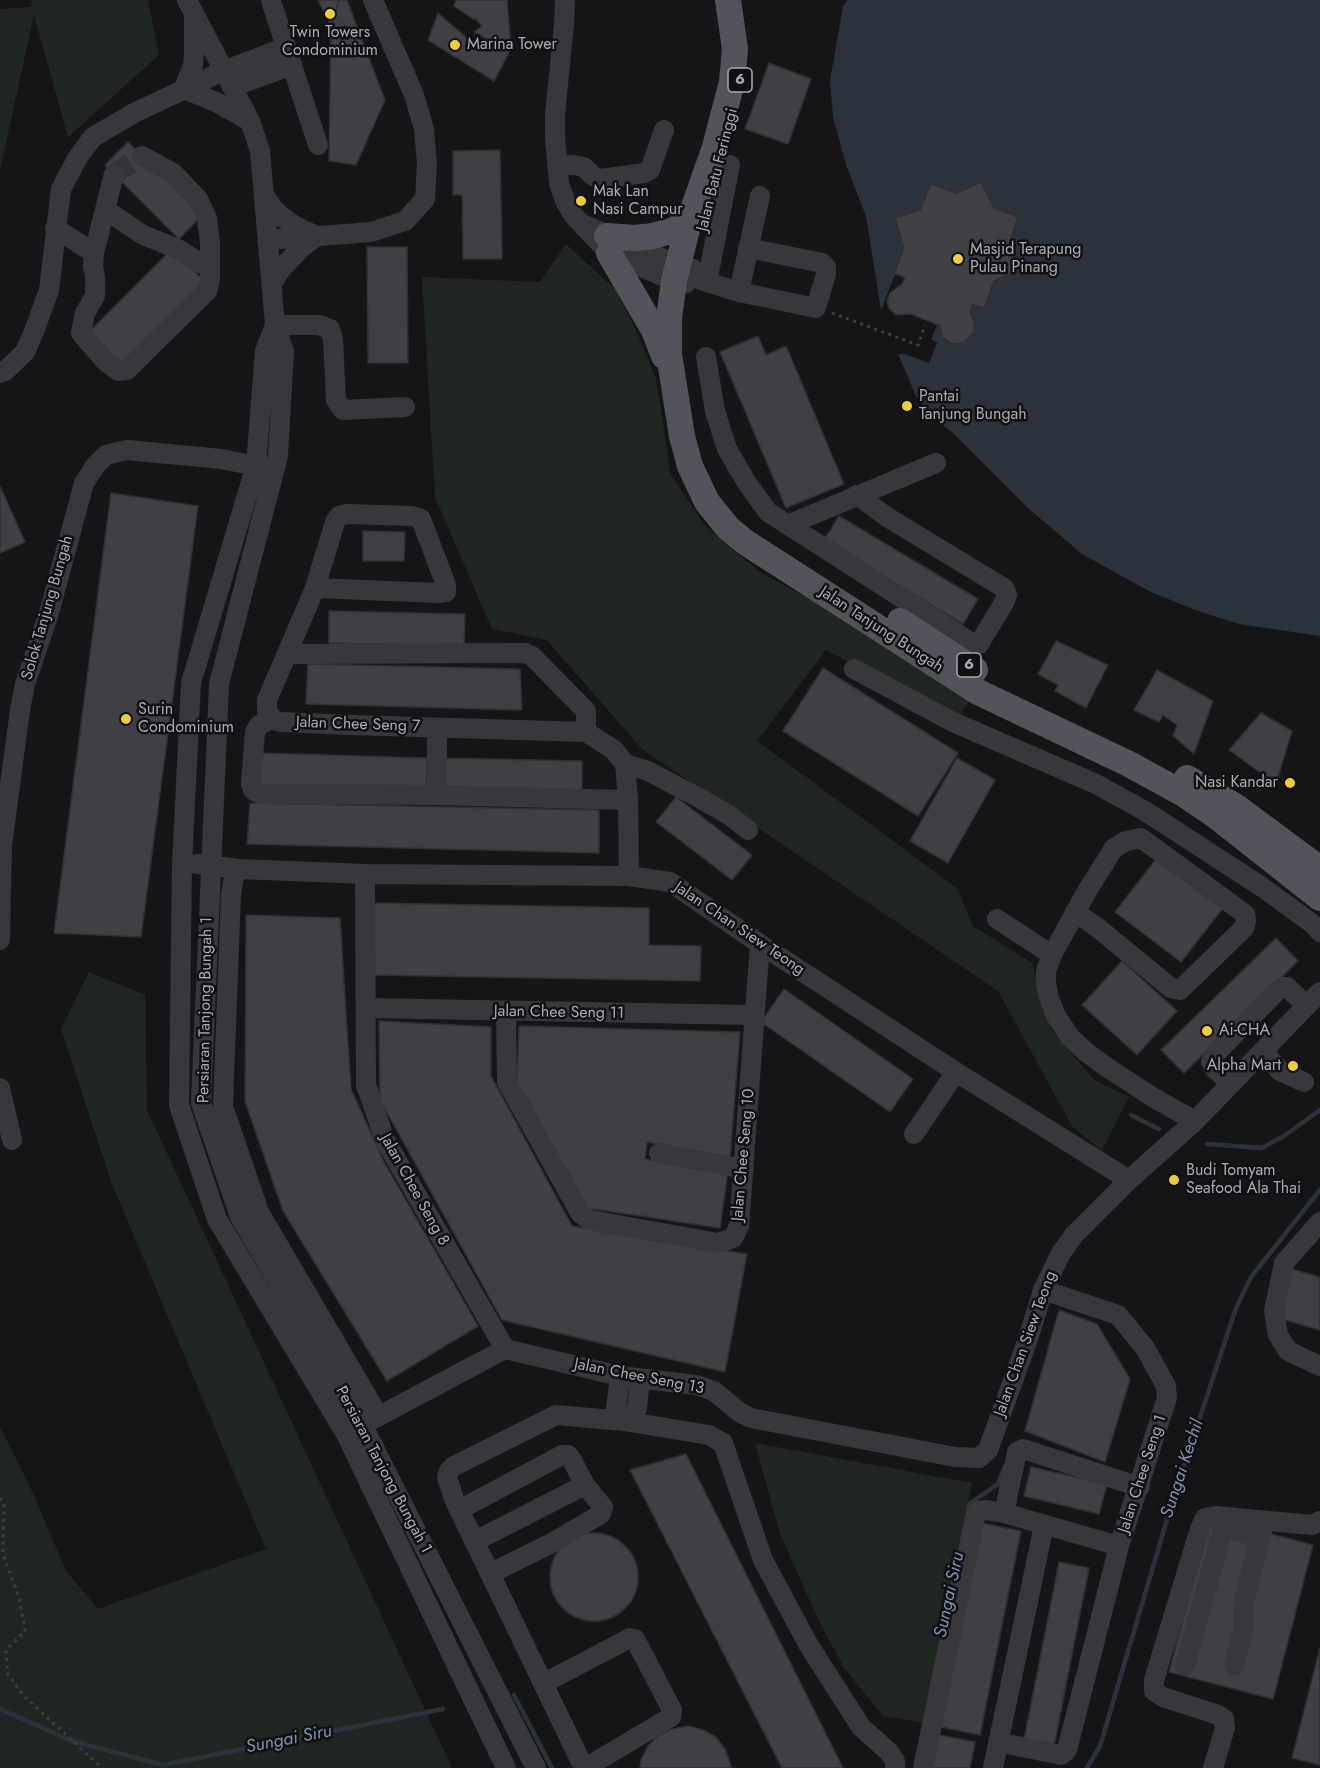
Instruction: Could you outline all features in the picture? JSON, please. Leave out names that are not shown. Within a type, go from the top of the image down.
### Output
[{"type":"main road","name":"Jalan Batu Feringgi","points":[[690,277],[689,221],[715,147],[732,81],[735,49],[728,0]]},
{"type":"main road","name":"Jalan Batu Feringgi","points":[[690,277],[740,79],[742,49],[736,0]]},
{"type":"main road","points":[[673,385],[654,330],[608,244],[674,230],[689,221]]},
{"type":"main road","name":"Jalan Tanjung Bungah","points":[[690,277],[669,318],[669,354],[682,436],[694,476],[707,502],[717,515],[745,542],[978,692],[1129,764],[1182,793],[1318,890]]},
{"type":"main road","name":"Jalan Tanjung Bungah","points":[[690,277],[686,333],[689,383],[696,424],[706,462],[722,496],[743,521],[761,535],[942,636],[988,678],[1152,758],[1235,806],[1318,890]]},
{"type":"street","points":[[268,240],[371,232],[405,221],[425,199],[427,164],[424,129],[414,95],[373,0]]},
{"type":"street","points":[[565,0],[555,116],[557,166],[559,183],[565,201],[582,224],[608,244],[690,277],[739,292],[816,308],[826,274],[826,267],[822,263],[748,248]]},
{"type":"street","points":[[271,1],[318,145]]},
{"type":"street","points":[[184,89],[194,59],[190,6]]},
{"type":"street","name":"Persiaran Tanjong Bungah 1","points":[[190,6],[250,121],[260,151],[275,325],[265,351],[265,467],[219,684],[201,1103],[240,1217],[362,1425],[506,1768]]},
{"type":"street","points":[[0,373],[25,352],[35,328],[49,290],[60,189],[93,136],[184,89],[227,79],[289,56]]},
{"type":"street","points":[[184,89],[224,105],[250,121]]},
{"type":"street","points":[[557,166],[573,165],[584,168],[592,176],[602,179],[644,173],[651,170],[664,130]]},
{"type":"street","points":[[114,174],[94,253],[95,296],[85,313],[81,333],[105,361],[118,371],[127,370],[207,291],[210,280],[207,219],[198,199],[173,173],[142,156]]},
{"type":"street","points":[[690,277],[730,165]]},
{"type":"street","points":[[264,195],[281,216],[318,237]]},
{"type":"street","points":[[739,292],[760,196]]},
{"type":"street","points":[[105,210],[143,235],[178,249],[200,263],[210,265]]},
{"type":"street","points":[[55,228],[94,253]]},
{"type":"street","points":[[273,282],[281,269],[302,248],[318,237]]},
{"type":"street","points":[[275,325],[319,325],[330,329],[336,400],[343,410],[405,407]]},
{"type":"street","points":[[706,357],[715,411],[727,449],[768,512],[790,524],[942,636],[979,644],[1005,601],[1007,595],[1004,588],[887,517],[857,495]]},
{"type":"street","name":"Solok Tanjung Bungah","points":[[0,940],[2,845],[20,710],[84,483],[94,466],[106,455],[127,450],[171,453],[265,467]]},
{"type":"street","points":[[790,524],[936,462]]},
{"type":"street","name":"Persiaran Tanjong Bungah 1","points":[[265,467],[191,683],[182,864],[179,1105],[217,1219],[362,1425]]},
{"type":"street","name":"Jalan Chee Seng 7","points":[[315,588],[446,592],[446,585],[421,519],[412,516],[339,516],[335,522],[315,588],[267,700],[267,710],[272,719],[280,722],[586,732]]},
{"type":"street","points":[[288,654],[525,653],[532,656],[586,711],[586,732],[614,750],[625,764],[629,876]]},
{"type":"street","points":[[854,669],[953,722],[1096,784],[1145,810],[1262,887],[1314,925],[1320,932]]},
{"type":"street","points":[[272,719],[259,725],[255,732],[251,783],[253,790],[260,794],[437,795],[628,800]]},
{"type":"street","points":[[437,728],[437,795]]},
{"type":"street","points":[[625,764],[648,771],[693,794],[729,815],[748,830]]},
{"type":"street","points":[[1075,912],[1171,988],[1180,990],[1244,928],[1245,914],[1141,838],[1126,842],[1114,848],[1075,912],[1046,971],[1046,984],[1056,1016],[1070,1037],[1106,1066],[1154,1098],[1195,1121]]},
{"type":"street","name":"Jalan Chan Siew Teong","points":[[182,864],[239,869],[365,874],[629,876],[670,882],[760,944],[956,1072],[1129,1180]]},
{"type":"street","name":"Persiaran Tanjong Bungah 1","points":[[239,869],[234,877],[231,894],[223,1106],[259,1212],[362,1425],[536,1768]]},
{"type":"street","name":"Jalan Chee Seng 8","points":[[365,874],[366,1085],[385,1140],[505,1348]]},
{"type":"street","points":[[209,893],[231,894]]},
{"type":"street","points":[[997,919],[1052,955]]},
{"type":"street","name":"Jalan Chee Seng 10","points":[[506,1012],[507,1082],[580,1213],[590,1220],[718,1243],[733,1238],[739,1226],[760,944]]},
{"type":"street","points":[[1231,1084],[1214,1068],[1211,1062],[1214,1054],[1281,987],[1287,987],[1313,999]]},
{"type":"street","name":"Jalan Chan Siew Teong","points":[[979,1458],[988,1450],[1043,1290],[1061,1253],[1074,1235],[1129,1180],[1195,1121],[1313,999]]},
{"type":"street","name":"Jalan Chee Seng 11","points":[[366,1008],[753,1015]]},
{"type":"street","points":[[1263,1051],[1280,1071],[1304,1082]]},
{"type":"street","points":[[914,1134],[956,1072]]},
{"type":"street","points":[[0,1088],[12,1140]]},
{"type":"street","points":[[659,1154],[744,1169]]},
{"type":"street","points":[[1320,1222],[1284,1263],[1274,1311],[1278,1335],[1288,1351],[1320,1366]]},
{"type":"street","name":"Jalan Chee Seng 1","points":[[923,1768],[978,1511],[1004,1513],[1119,1546],[1167,1398],[1166,1386],[1145,1348],[1118,1315],[1043,1290]]},
{"type":"street","points":[[362,1425],[505,1348]]},
{"type":"street","name":"Jalan Chee Seng 13","points":[[505,1348],[630,1377],[696,1385],[714,1391],[751,1418],[967,1459],[979,1458]]},
{"type":"street","points":[[624,1421],[636,1409],[630,1377]]},
{"type":"street","points":[[544,1683],[630,1638],[636,1639],[672,1710],[671,1717],[584,1768],[459,1510],[448,1485],[449,1471],[501,1441],[556,1415],[624,1421],[709,1434],[723,1443],[763,1560],[808,1644],[861,1727],[889,1752],[895,1761],[895,1768]]},
{"type":"street","points":[[1004,1513],[1017,1452],[1023,1449],[1140,1487]]},
{"type":"street","points":[[459,1510],[562,1455],[568,1455],[572,1460],[585,1485],[603,1507],[602,1514],[550,1544],[491,1573]]},
{"type":"street","points":[[475,1540],[585,1485]]},
{"type":"street","points":[[1213,1768],[1225,1728],[1224,1719],[1163,1697],[1154,1691],[1154,1680],[1205,1518],[1216,1516],[1263,1529]]},
{"type":"street","points":[[1185,1665],[1222,1532],[1312,1525],[1320,1521]]},
{"type":"street","points":[[993,1768],[1044,1525]]},
{"type":"street","points":[[1234,1665],[1243,1632],[1242,1606],[1263,1529]]},
{"type":"street","points":[[998,1742],[1061,1755],[1067,1750],[1119,1546]]},
{"type":"path","points":[[816,308],[918,345],[925,325]]},
{"type":"path","points":[[0,1498],[4,1503],[3,1554],[19,1597],[25,1631],[6,1650],[8,1675],[24,1696],[102,1768]]},
{"type":"shaded area","points":[[31,0],[148,0],[159,55],[68,137],[34,15],[0,170],[0,9],[32,7]]},
{"type":"shaded area","points":[[847,0],[1320,0],[1320,636],[1239,624],[1195,610],[1149,591],[1082,554],[1028,508],[954,434],[932,416],[916,396],[898,354],[929,362],[937,343],[931,339],[937,325],[940,326],[942,336],[946,341],[955,344],[974,321],[970,313],[972,305],[984,308],[1018,217],[931,184],[881,310],[866,216],[846,165],[833,117],[830,80],[843,7]]},
{"type":"shaded area","points":[[566,244],[616,290],[656,379],[671,475],[706,527],[761,573],[887,640],[970,698],[960,714],[949,713],[826,650],[757,741],[957,888],[973,926],[1032,963],[1050,1028],[1094,1080],[1129,1097],[1102,1151],[1072,1126],[998,991],[642,749],[547,640],[492,629],[435,497],[422,277],[540,282]]},
{"type":"shaded area","points":[[89,972],[145,995],[147,1110],[452,1768],[0,1768],[0,1427],[31,1489],[66,1571],[98,1609],[266,1549],[112,1184],[61,1029]]},
{"type":"shaded area","points":[[755,1443],[972,1483],[924,1723],[883,1716],[844,1668],[819,1621],[780,1534]]},
{"type":"pier","name":"Masjid Terapung Pulau Pinang","points":[[981,182],[994,208],[1018,217],[1009,245],[1020,270],[994,281],[984,308],[972,305],[970,313],[974,321],[974,332],[963,343],[955,344],[946,340],[942,336],[940,326],[937,325],[931,339],[937,343],[929,363],[905,354],[906,351],[928,359],[934,344],[928,338],[934,323],[895,218],[920,210],[931,184],[956,193]]},
{"type":"building","name":"Twin Towers Condominium","points":[[318,0],[339,0],[331,27]]},
{"type":"building","points":[[339,0],[347,0],[385,100],[356,165],[329,161],[331,27]]},
{"type":"building","name":"Marina Tower","points":[[456,0],[507,0],[511,49],[494,81],[428,40],[438,13],[481,50],[489,40],[474,32],[482,26],[476,19],[454,6]]},
{"type":"building","points":[[769,63],[811,79],[788,144],[745,129]]},
{"type":"building","points":[[128,142],[202,215],[179,239],[105,165]]},
{"type":"building","points":[[500,150],[502,259],[463,259],[462,195],[453,195],[453,151]]},
{"type":"building","name":"Masjid Terapung Pulau Pinang","points":[[981,182],[994,208],[1018,217],[1009,245],[1020,270],[994,281],[984,308],[972,305],[970,313],[974,321],[974,332],[963,343],[955,344],[942,336],[940,326],[911,314],[896,315],[889,308],[887,301],[890,293],[902,284],[905,277],[894,274],[904,248],[895,218],[920,210],[931,184],[956,193]]},
{"type":"building","points":[[367,247],[407,247],[408,363],[368,363]]},
{"type":"building","points":[[172,249],[207,284],[121,370],[86,335]]},
{"type":"building","points":[[758,336],[766,355],[786,346],[844,484],[786,508],[720,352]]},
{"type":"building","points":[[0,486],[25,542],[0,553]]},
{"type":"building","name":"Surin Condominium","points":[[111,493],[198,506],[141,937],[54,933]]},
{"type":"building","points":[[839,516],[978,599],[963,624],[824,540]]},
{"type":"building","points":[[363,531],[405,532],[404,561],[363,561]]},
{"type":"building","points":[[329,611],[465,614],[464,646],[329,643]]},
{"type":"building","points":[[1056,641],[1108,665],[1086,708],[1055,691],[1058,685],[1038,674]]},
{"type":"building","points":[[308,664],[520,669],[522,710],[306,704]]},
{"type":"building","points":[[823,668],[958,753],[918,816],[783,731]]},
{"type":"building","points":[[1157,670],[1213,701],[1194,754],[1173,736],[1177,725],[1163,715],[1159,722],[1134,710]]},
{"type":"building","points":[[1261,713],[1292,731],[1276,784],[1229,750]]},
{"type":"building","points":[[259,753],[427,758],[426,794],[258,789]]},
{"type":"building","points":[[444,758],[582,761],[582,796],[443,793]]},
{"type":"building","points":[[957,758],[995,780],[948,863],[910,841]]},
{"type":"building","points":[[676,797],[752,855],[732,880],[656,822]]},
{"type":"building","points":[[250,803],[599,810],[599,853],[247,844]]},
{"type":"building","points":[[1157,858],[1223,908],[1181,962],[1115,912]]},
{"type":"building","points":[[374,903],[649,908],[649,945],[701,946],[700,981],[372,975]]},
{"type":"building","points":[[246,915],[340,918],[351,1089],[384,1162],[478,1326],[387,1381],[283,1211],[245,1101]]},
{"type":"building","points":[[1276,938],[1298,961],[1184,1073],[1161,1050]]},
{"type":"building","points":[[1122,961],[1177,1011],[1137,1055],[1082,1005]]},
{"type":"building","points":[[784,989],[913,1079],[890,1112],[761,1022]]},
{"type":"building","points":[[379,1021],[491,1027],[491,1076],[572,1226],[747,1254],[725,1372],[502,1320],[380,1100]]},
{"type":"building","points":[[519,1026],[740,1032],[730,1158],[647,1142],[645,1159],[728,1171],[720,1228],[587,1208],[517,1084]]},
{"type":"building","points":[[1291,1269],[1320,1277],[1320,1330],[1278,1318]]},
{"type":"building","points":[[1059,1310],[1097,1324],[1130,1379],[1105,1462],[1025,1431]]},
{"type":"building","points":[[686,1454],[843,1768],[782,1768],[630,1470]]},
{"type":"building","points":[[1031,1467],[1107,1484],[1099,1514],[1024,1496]]},
{"type":"building","points":[[1210,1518],[1313,1545],[1273,1699],[1169,1672]]},
{"type":"building","points":[[981,1523],[1021,1531],[980,1735],[941,1727]]},
{"type":"building","points":[[594,1533],[611,1537],[625,1546],[634,1560],[638,1577],[634,1594],[625,1608],[611,1617],[594,1621],[577,1617],[563,1608],[554,1594],[550,1577],[554,1560],[563,1546],[577,1537]]},
{"type":"building","points":[[1059,1562],[1089,1568],[1054,1746],[1024,1740]]},
{"type":"building","points":[[1320,1648],[1320,1765],[1292,1758]]},
{"type":"building","points":[[688,1726],[716,1737],[725,1749],[732,1768],[640,1768],[648,1746],[659,1735]]},
{"type":"building","points":[[939,1735],[975,1742],[970,1768],[932,1768]]},
{"type":"waterway","name":"Sungai Kechil","points":[[1207,1144],[1262,1148],[1284,1136],[1320,1110]]},
{"type":"waterway","name":"Sungai Kechil","points":[[1131,1115],[1159,1129]]},
{"type":"waterway","name":"Sungai Kechil","points":[[1087,1768],[1100,1746],[1174,1496],[1236,1308],[1251,1277],[1320,1190]]},
{"type":"waterway","name":"Sungai Siru","points":[[968,1513],[969,1504],[998,1484],[1005,1466]]},
{"type":"waterway","name":"Sungai Siru","points":[[514,1695],[552,1768]]},
{"type":"waterway","name":"Sungai Siru","points":[[0,1709],[72,1741],[163,1765],[443,1709]]},
{"type":"tunnel","points":[[114,174],[142,156]]},
{"type":"place","name":"Twin Towers Condominium","points":[[330,14]]},
{"type":"place","name":"Marina Tower","points":[[455,45]]},
{"type":"place","name":"Mak Lan Nasi Campur","points":[[581,201]]},
{"type":"place","name":"Masjid Terapung Pulau Pinang","points":[[958,259]]},
{"type":"place","name":"Pantai Tanjung Bungah","points":[[907,406]]},
{"type":"place","name":"Surin Condominium","points":[[126,719]]},
{"type":"place","name":"Nasi Kandar","points":[[1290,783]]},
{"type":"place","name":"Ai-CHA","points":[[1207,1031]]},
{"type":"place","name":"Alpha Mart","points":[[1293,1066]]},
{"type":"place","name":"Budi Tomyam Seafood Ala Thai","points":[[1174,1180]]}]
